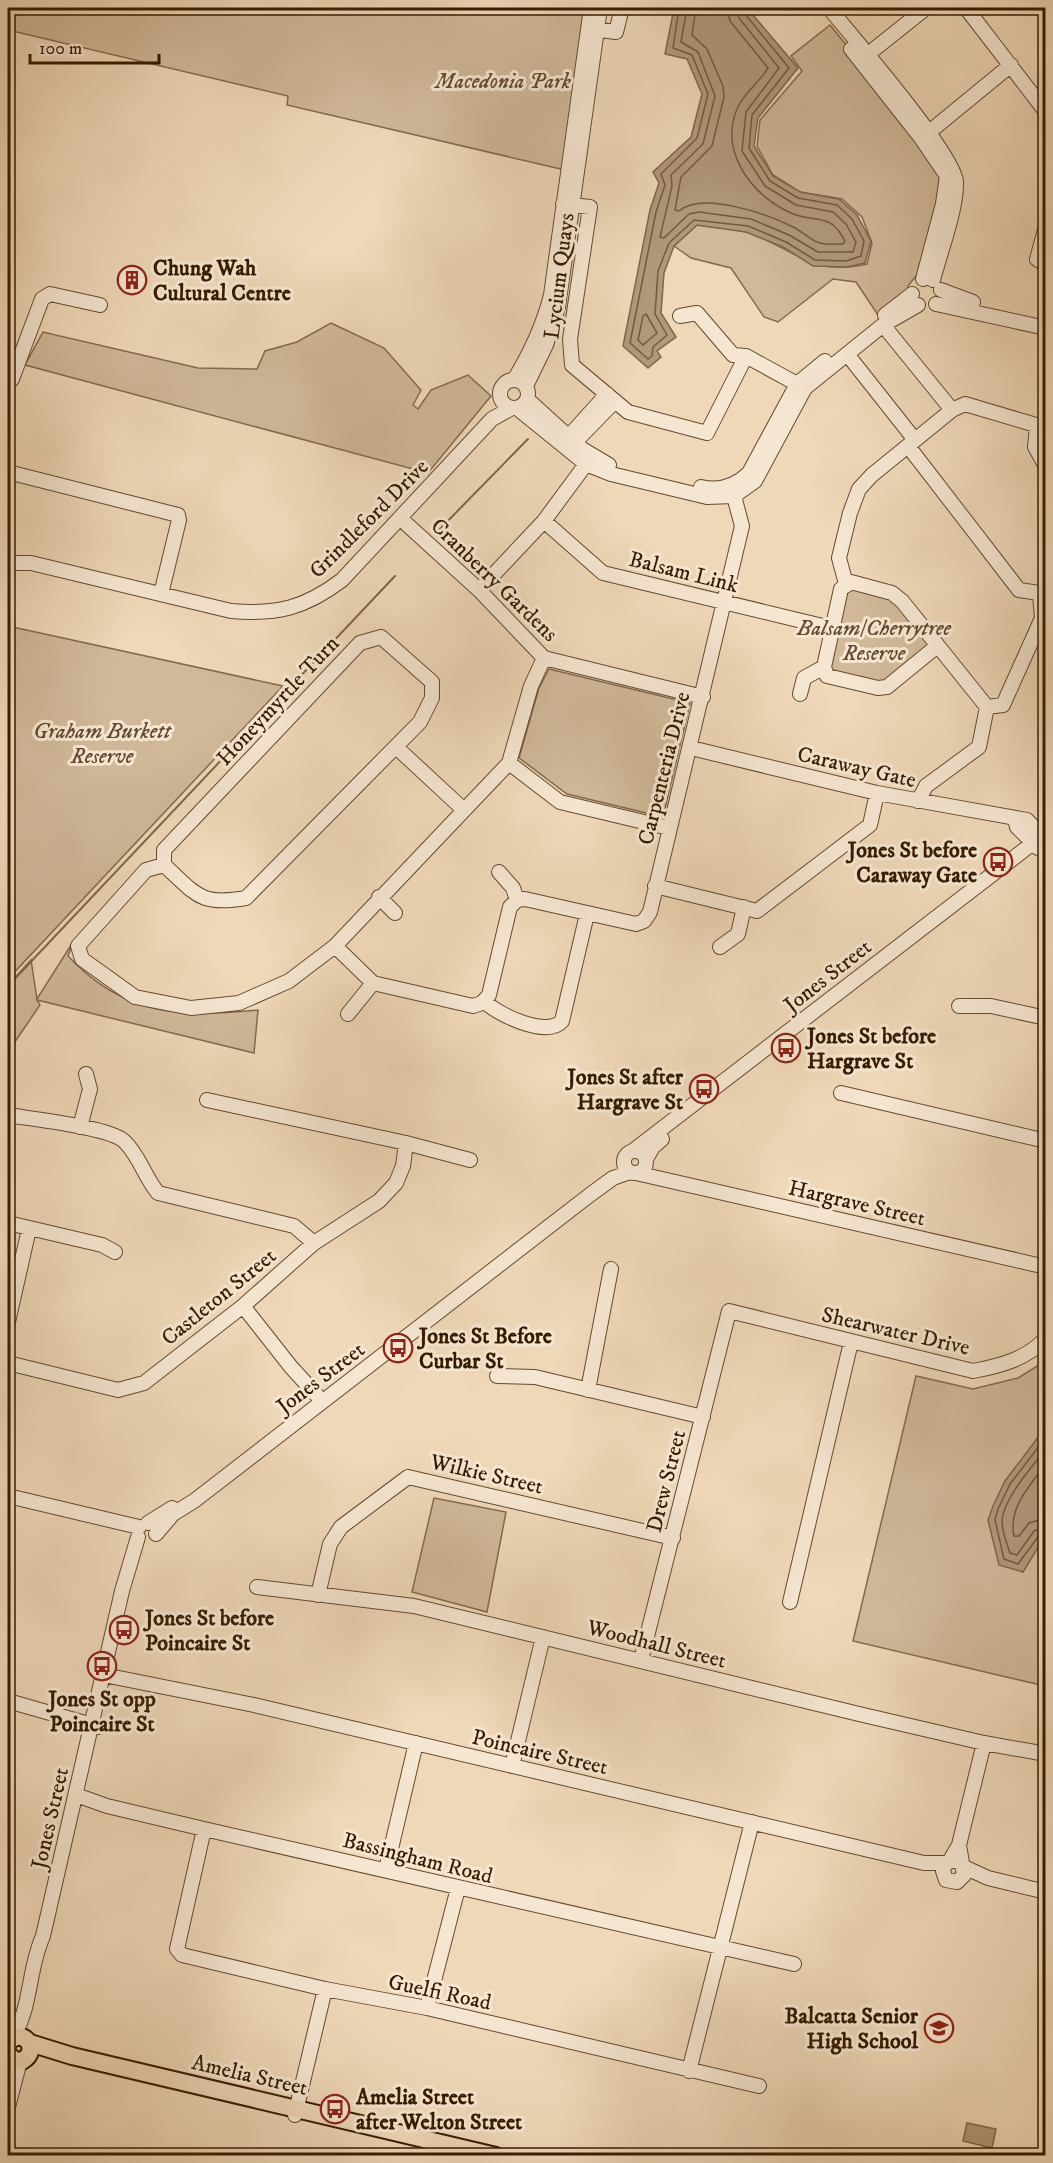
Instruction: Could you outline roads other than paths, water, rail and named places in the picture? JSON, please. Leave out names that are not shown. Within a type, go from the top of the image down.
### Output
[{"type":"main road","name":"Amelia Street","points":[[16,2047],[72,2056],[296,2111],[496,2156]]},
{"type":"main road","name":"Amelia Street","points":[[296,2111],[459,2156]]},
{"type":"street","name":"Grindleford Drive","points":[[591,8],[593,29]]},
{"type":"street","name":"Grindleford Drive","points":[[8,563],[31,563],[231,611],[262,614],[294,608],[320,596],[342,580],[492,419],[519,396],[553,327],[566,267],[568,204],[593,29],[600,8]]},
{"type":"street","points":[[593,29],[612,33],[619,30],[622,8]]},
{"type":"street","points":[[819,8],[921,138],[947,176],[933,283],[936,304]]},
{"type":"street","points":[[829,8],[948,160],[956,181],[933,283]]},
{"type":"street","points":[[867,56],[926,8]]},
{"type":"street","points":[[966,8],[1046,112]]},
{"type":"street","points":[[928,133],[1011,65]]},
{"type":"street","name":"Lycium Quays","points":[[568,204],[590,207],[570,339],[572,365],[610,398],[628,412],[707,433],[746,356]]},
{"type":"street","points":[[1046,226],[1037,260],[1046,265]]},
{"type":"street","points":[[915,300],[915,284],[933,283],[965,300],[1046,319]]},
{"type":"street","points":[[8,384],[12,379],[42,299],[50,294],[100,305]]},
{"type":"street","points":[[915,300],[928,307],[936,304],[1046,328]]},
{"type":"street","points":[[519,396],[586,464],[611,474],[698,495],[722,498],[734,496],[756,481],[806,388],[915,300]]},
{"type":"street","points":[[519,396],[604,463],[705,488],[727,487],[736,484],[749,473],[797,384],[915,300]]},
{"type":"street","points":[[680,316],[697,314],[733,355],[746,356],[797,384]]},
{"type":"street","points":[[883,326],[952,410]]},
{"type":"street","points":[[847,354],[1019,590],[1043,594],[1042,618],[1003,705],[987,707]]},
{"type":"street","name":"Grindleford Drive","points":[[492,419],[502,385],[519,396]]},
{"type":"street","points":[[500,398],[505,405],[519,396]]},
{"type":"street","points":[[572,438],[610,398]]},
{"type":"street","points":[[846,584],[839,558],[850,513],[859,489],[952,410],[965,404],[1041,427],[1035,447],[1046,467]]},
{"type":"street","points":[[479,590],[544,521],[586,464]]},
{"type":"street","points":[[8,472],[178,515],[179,520],[161,594]]},
{"type":"street","name":"Carpenteria Drive","points":[[517,900],[525,899],[636,924],[644,921],[650,912],[669,828],[691,748],[742,526],[734,496]]},
{"type":"street","name":"Cranberry Gardens","points":[[401,519],[479,590],[544,658],[703,697]]},
{"type":"street","name":"Balsam Link","points":[[544,521],[603,573],[831,628]]},
{"type":"street","points":[[936,647],[887,687],[878,688],[827,676],[824,667],[841,589],[851,582],[892,593],[987,707]]},
{"type":"street","name":"Honeymyrtle Turn","points":[[381,638],[432,682],[432,698],[420,722],[396,747],[246,898],[219,903],[201,898],[164,865],[164,850],[360,643],[381,638]]},
{"type":"street","points":[[164,865],[146,870],[78,946],[82,959],[135,997],[191,1008],[239,1003],[289,981],[335,946],[379,897],[509,763],[531,686],[544,658]]},
{"type":"street","points":[[800,694],[804,678],[824,667]]},
{"type":"street","points":[[918,801],[926,786],[979,747],[987,707]]},
{"type":"street","points":[[396,747],[464,810]]},
{"type":"street","name":"Caraway Gate","points":[[691,748],[877,793],[1027,820],[1042,840]]},
{"type":"street","points":[[509,763],[561,802],[669,828]]},
{"type":"street","points":[[656,886],[757,911],[870,825],[877,793]]},
{"type":"street","name":"Jones Street","points":[[630,1170],[627,1153],[634,1150],[1042,840]]},
{"type":"street","name":"Jones Street","points":[[8,2085],[28,1996],[32,1965],[43,1936],[97,1722],[122,1591],[146,1533],[186,1498],[317,1401],[591,1185],[630,1170],[644,1169],[657,1142],[1042,840]]},
{"type":"street","points":[[335,946],[373,983],[473,1005],[484,1001],[489,995],[510,907],[517,900],[513,888],[499,872]]},
{"type":"street","points":[[379,897],[395,913]]},
{"type":"street","points":[[720,947],[738,934],[744,908]]},
{"type":"street","points":[[484,1001],[501,1015],[512,1019],[550,1028],[557,1026],[562,1021],[586,914]]},
{"type":"street","points":[[348,1014],[373,983]]},
{"type":"street","points":[[959,1006],[991,1005],[1046,1018]]},
{"type":"street","points":[[80,1126],[90,1089],[86,1074]]},
{"type":"street","points":[[841,1093],[1046,1141]]},
{"type":"street","points":[[207,1100],[406,1143],[470,1160]]},
{"type":"street","points":[[8,1115],[80,1126],[124,1140],[137,1158],[146,1178],[158,1193],[294,1226],[315,1243]]},
{"type":"street","name":"Castleton Street","points":[[8,1364],[118,1390],[144,1383],[243,1306],[315,1243],[379,1201],[396,1183],[403,1166],[406,1143]]},
{"type":"street","points":[[634,1150],[642,1152],[646,1161],[660,1177]]},
{"type":"street","name":"Hargrave Street","points":[[630,1170],[1046,1267]]},
{"type":"street","points":[[8,1223],[102,1245],[115,1252]]},
{"type":"street","points":[[8,1322],[29,1229]]},
{"type":"street","points":[[588,1390],[611,1269]]},
{"type":"street","points":[[243,1306],[317,1401]]},
{"type":"street","name":"Shearwater Drive","points":[[729,1311],[973,1371],[1012,1362],[1046,1338]]},
{"type":"street","name":"Drew Street","points":[[641,1660],[729,1311]]},
{"type":"street","points":[[790,1602],[851,1342]]},
{"type":"street","points":[[497,1376],[535,1377],[703,1417]]},
{"type":"street","name":"Wilkie Street","points":[[318,1595],[330,1544],[341,1527],[408,1477],[673,1538]]},
{"type":"street","points":[[8,1496],[146,1533]]},
{"type":"street","name":"Woodhall Street","points":[[257,1587],[414,1606],[984,1743],[1046,1754]]},
{"type":"street","points":[[512,1766],[543,1637]]},
{"type":"street","name":"Poincaire Street","points":[[108,1673],[924,1863],[953,1866],[988,1878],[1046,1892]]},
{"type":"street","points":[[8,1701],[64,1717],[97,1722]]},
{"type":"street","points":[[386,1870],[416,1743]]},
{"type":"street","points":[[953,1866],[984,1743]]},
{"type":"street","name":"Bassingham Road","points":[[79,1799],[795,1965]]},
{"type":"street","points":[[689,2071],[752,1822]]},
{"type":"street","name":"Guelfi Road","points":[[204,1829],[177,1948],[182,1954],[325,1989],[427,2008],[759,2086]]},
{"type":"street","name":"Poincaire Street","points":[[953,1866],[964,1875],[958,1881],[988,1878]]},
{"type":"street","points":[[427,2008],[458,1888]]},
{"type":"street","points":[[296,2111],[325,1989]]},
{"type":"street","name":"Jones Street","points":[[8,2107],[16,2047]]},
{"type":"water","points":[[674,8],[747,8],[798,68],[758,118],[754,146],[773,176],[800,192],[839,199],[857,215],[871,241],[865,263],[847,267],[813,266],[783,247],[746,232],[697,225],[674,246],[664,273],[661,313],[676,337],[657,351],[661,357],[648,368],[623,346],[650,210],[659,183],[653,172],[691,137],[702,94],[687,59],[665,54]]},
{"type":"water","points":[[1045,1428],[1045,1536],[1023,1572],[999,1565],[988,1520],[1005,1481]]},
{"type":"water","points":[[967,2123],[996,2129],[992,2148],[963,2141]]},
{"type":"waterway","points":[[435,534],[528,439]]},
{"type":"waterway","points":[[8,986],[395,576]]},
{"type":"place","name":"Chung Wah Cultural Centre","points":[[132,280]]},
{"type":"place","name":"Jones St before Caraway Gate","points":[[998,862]]},
{"type":"place","name":"Jones St before Hargrave St","points":[[786,1048]]},
{"type":"place","name":"Jones St after Hargrave St","points":[[704,1089]]},
{"type":"place","name":"Jones St Before Curbar St","points":[[398,1348]]},
{"type":"place","name":"Jones St before Poincaire St","points":[[124,1630]]},
{"type":"place","name":"Jones St opp Poincaire St","points":[[102,1666]]},
{"type":"place","name":"Balcatta Senior High School","points":[[939,2028]]},
{"type":"place","name":"Amelia Street after Welton Street","points":[[335,2109]]},
{"type":"park label","name":"Macedonia Park","points":[[503,80]]},
{"type":"park label","name":"Balsam/Cherrytree Reserve","points":[[874,640]]},
{"type":"park label","name":"Graham Burkett Reserve","points":[[102,742]]}]
